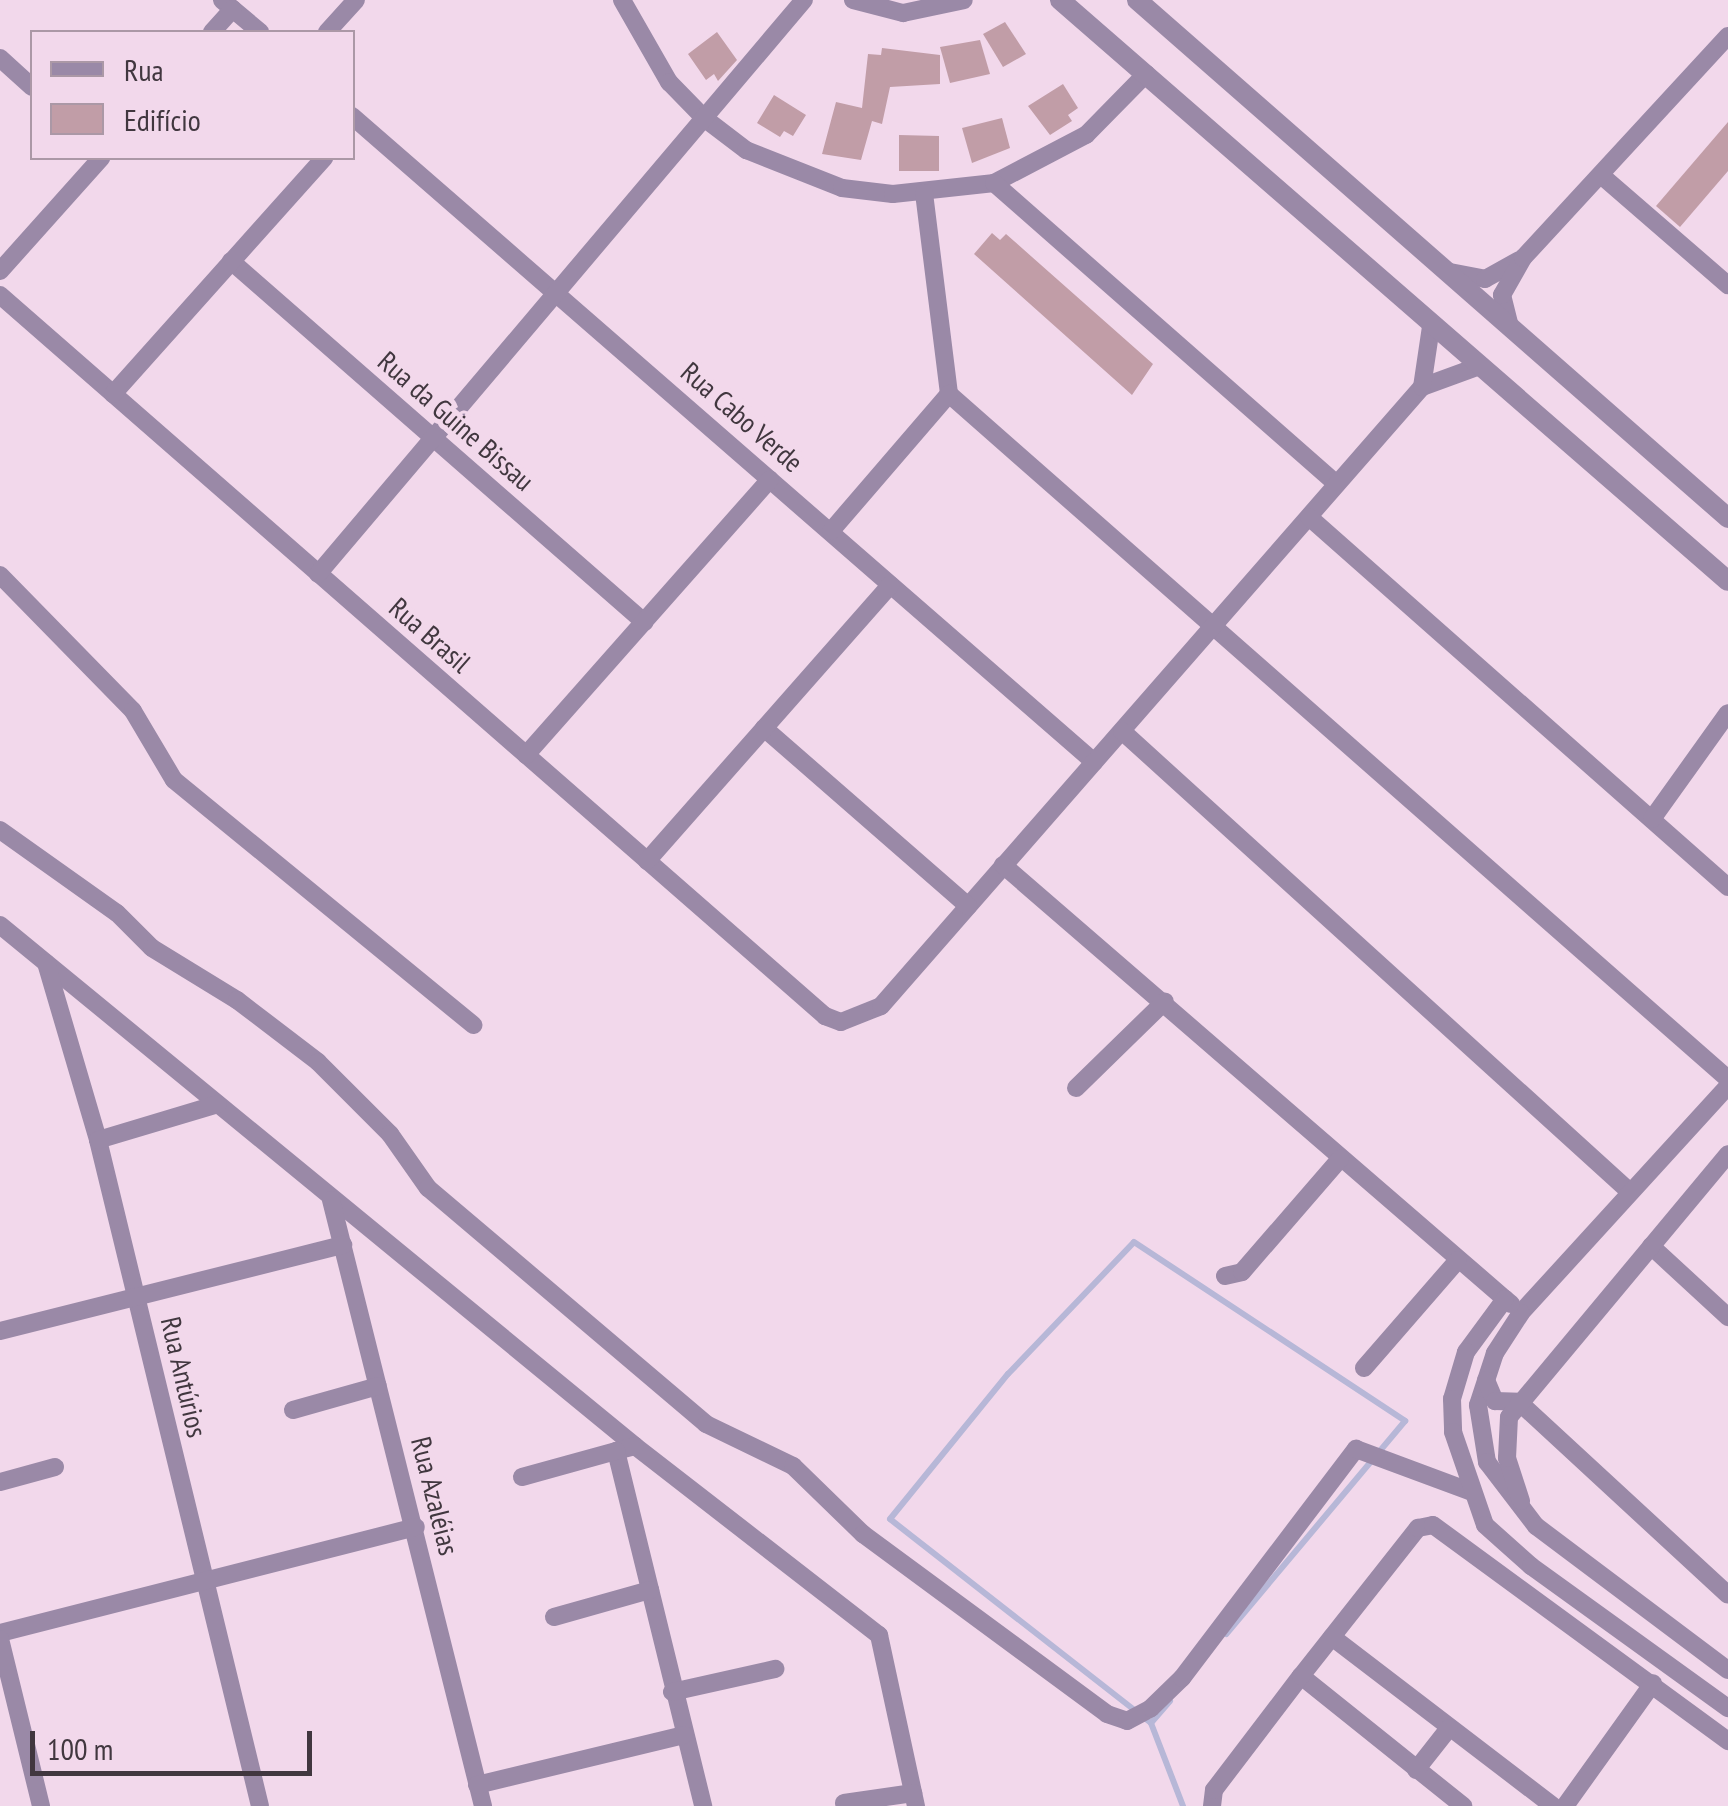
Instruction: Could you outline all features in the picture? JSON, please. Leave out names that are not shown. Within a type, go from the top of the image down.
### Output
[{"type":"street","points":[[329,30],[356,0]]},
{"type":"street","points":[[622,0],[669,82],[704,118],[792,173],[842,188],[924,193],[994,183],[1086,134],[1146,74]]},
{"type":"street","points":[[318,574],[804,0]]},
{"type":"street","points":[[853,0],[902,12],[964,0]]},
{"type":"street","points":[[1060,0],[1477,367],[1728,581]]},
{"type":"street","points":[[1137,0],[1728,518]]},
{"type":"street","points":[[213,30],[227,5],[258,30]]},
{"type":"street","points":[[1511,328],[1502,295],[1523,258],[1728,36]]},
{"type":"street","points":[[0,58],[30,85]]},
{"type":"street","name":"Rua Cabo Verde","points":[[355,121],[557,292],[1094,762]]},
{"type":"street","points":[[0,272],[99,160]]},
{"type":"street","points":[[113,394],[322,160]]},
{"type":"street","points":[[1602,176],[1728,285]]},
{"type":"street","points":[[994,183],[1337,484]]},
{"type":"street","points":[[924,193],[949,394],[1728,1082],[1521,1314],[1486,1374],[1479,1432],[1498,1482],[1550,1539],[1728,1670]]},
{"type":"street","points":[[1442,268],[1484,279],[1523,258]]},
{"type":"street","name":"Rua da Guine Bissau","points":[[231,261],[644,622]]},
{"type":"street","name":"Rua Brasil","points":[[0,295],[825,1016],[841,1022],[881,1006],[968,906]]},
{"type":"street","points":[[1422,386],[1432,327]]},
{"type":"street","points":[[764,728],[968,906],[1422,386],[1477,367]]},
{"type":"street","points":[[831,531],[949,394]]},
{"type":"street","points":[[526,755],[770,479]]},
{"type":"street","points":[[1309,516],[1728,886]]},
{"type":"street","points":[[0,575],[132,711],[174,780],[473,1025]]},
{"type":"street","points":[[647,861],[890,585]]},
{"type":"street","points":[[1652,820],[1728,713]]},
{"type":"street","points":[[1122,731],[1630,1192]]},
{"type":"street","points":[[0,830],[117,913],[152,948],[237,1000],[318,1062],[390,1134],[428,1188],[706,1424],[793,1466],[863,1534],[1107,1714],[1127,1721],[1162,1698],[1241,1604],[1349,1453],[1368,1449],[1469,1491]]},
{"type":"street","points":[[1003,865],[1165,1001],[1340,1159],[1521,1314]]},
{"type":"street","points":[[0,926],[635,1446],[879,1635],[914,1800],[844,1803]]},
{"type":"street","name":"Rua Antúrios","points":[[46,962],[98,1140],[202,1582],[260,1806]]},
{"type":"street","points":[[1076,1088],[1165,1001]]},
{"type":"street","points":[[98,1140],[218,1104]]},
{"type":"street","points":[[1524,1511],[1505,1434],[1520,1402],[1728,1154]]},
{"type":"street","points":[[1225,1276],[1242,1272],[1340,1159]]},
{"type":"street","name":"Rua Azaléias","points":[[332,1200],[482,1806]]},
{"type":"street","points":[[0,1331],[343,1244]]},
{"type":"street","points":[[1651,1246],[1728,1317]]},
{"type":"street","points":[[1364,1368],[1458,1260]]},
{"type":"street","points":[[1505,1299],[1466,1352],[1452,1399],[1453,1432],[1469,1491],[1486,1525],[1531,1566],[1728,1708]]},
{"type":"street","points":[[1486,1374],[1486,1390],[1496,1401],[1520,1402],[1728,1595]]},
{"type":"street","points":[[293,1410],[378,1386]]},
{"type":"street","points":[[522,1477],[635,1446]]},
{"type":"street","points":[[616,1451],[703,1806]]},
{"type":"street","points":[[0,1482],[55,1467]]},
{"type":"street","points":[[1212,1806],[1214,1790],[1301,1676],[1418,1528],[1433,1525],[1728,1740]]},
{"type":"street","points":[[41,1806],[0,1636],[416,1527]]},
{"type":"street","points":[[554,1617],[650,1590]]},
{"type":"street","points":[[1332,1637],[1552,1806]]},
{"type":"street","points":[[672,1692],[775,1669]]},
{"type":"street","points":[[1301,1676],[1463,1806]]},
{"type":"street","points":[[1565,1806],[1653,1684]]},
{"type":"street","points":[[1416,1770],[1449,1728]]},
{"type":"street","points":[[477,1786],[684,1735]]},
{"type":"building","points":[[1005,22],[1026,54],[1003,67],[983,34]]},
{"type":"building","points":[[717,32],[737,60],[718,81],[714,74],[706,80],[688,54]]},
{"type":"building","points":[[980,40],[990,74],[950,83],[940,47]]},
{"type":"building","points":[[882,48],[940,55],[940,84],[890,87],[882,124],[872,121],[861,160],[822,154],[836,102],[862,108],[868,54],[881,55]]},
{"type":"building","points":[[1063,84],[1078,108],[1068,115],[1072,121],[1050,135],[1028,106]]},
{"type":"building","points":[[774,95],[806,115],[793,136],[784,131],[780,137],[757,123]]},
{"type":"building","points":[[1002,118],[1010,148],[972,163],[962,128]]},
{"type":"building","points":[[1728,122],[1728,171],[1680,227],[1656,206]]},
{"type":"building","points":[[899,135],[939,136],[939,171],[899,171]]},
{"type":"building","points":[[992,233],[1000,240],[1006,234],[1153,364],[1132,395],[974,254]]},
{"type":"waterway","points":[[1183,1806],[1151,1723],[890,1519],[1008,1374],[1134,1242],[1405,1421],[1226,1634]]},
{"type":"waterway","points":[[1151,1723],[1170,1701]]}]
